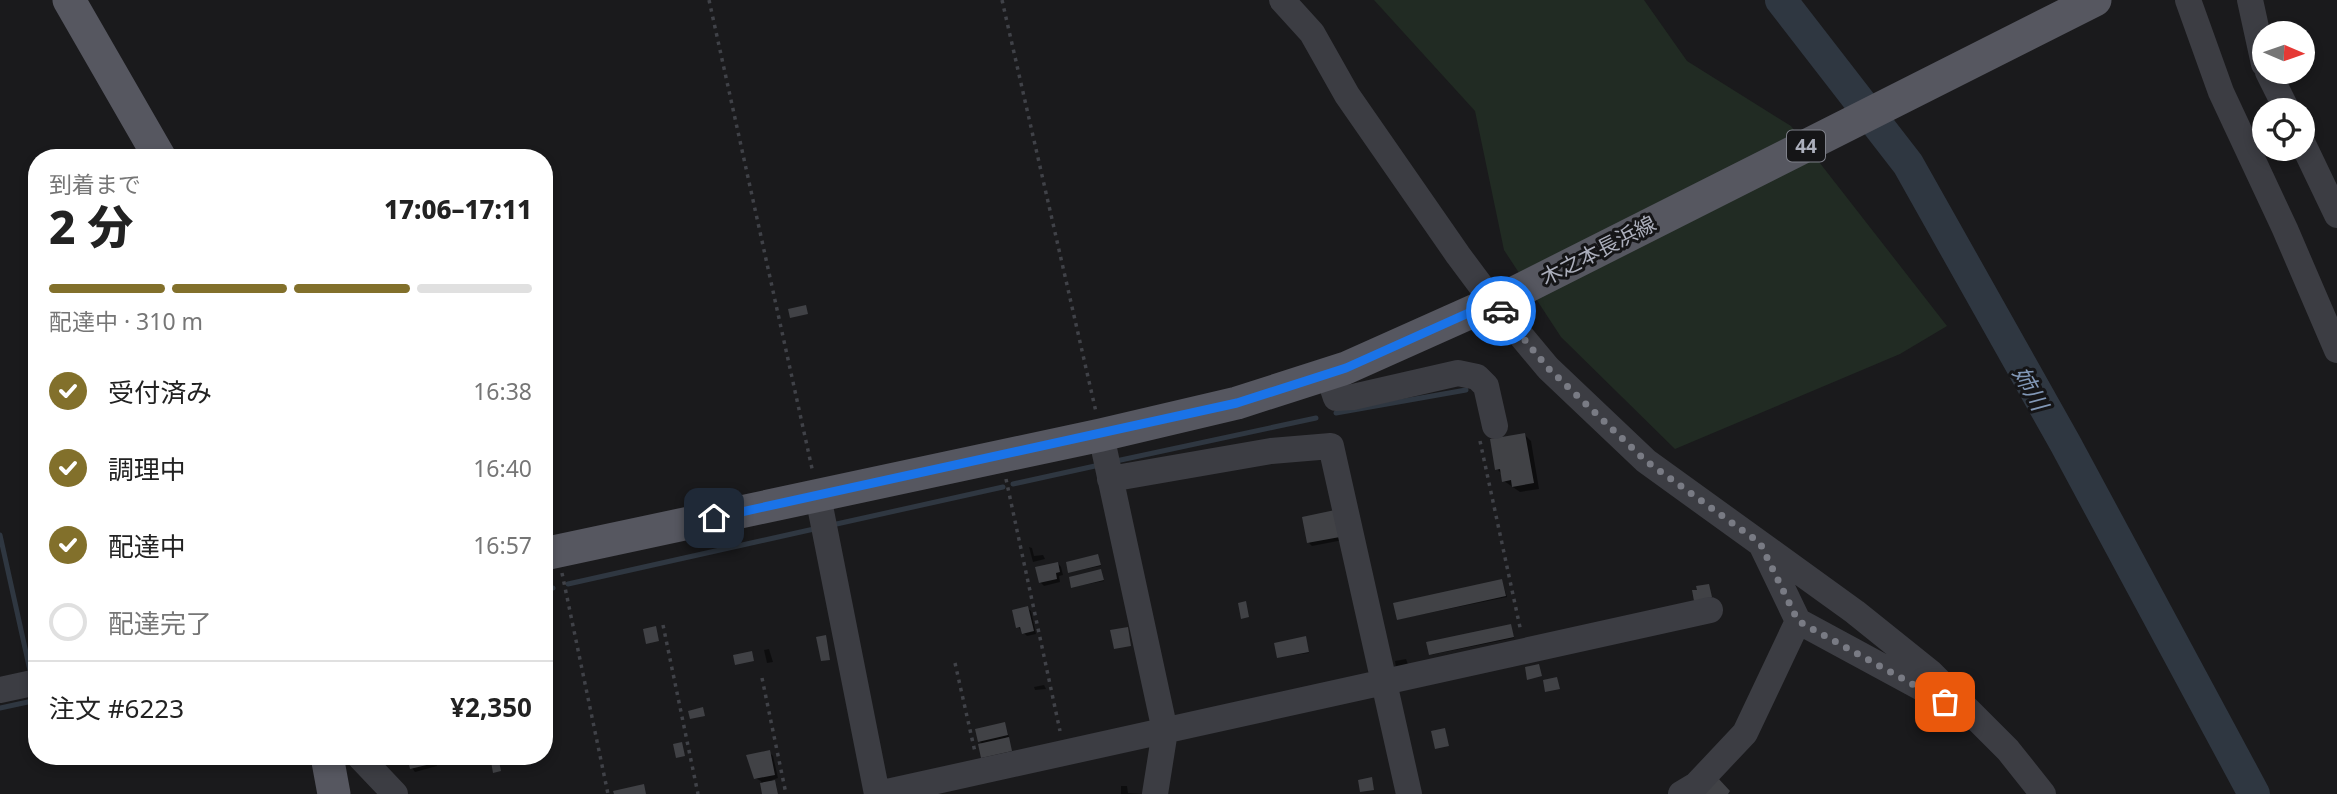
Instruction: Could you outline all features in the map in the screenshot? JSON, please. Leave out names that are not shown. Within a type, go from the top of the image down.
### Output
[{"type":"main road","points":[[69,0],[155,149]]},
{"type":"main road","name":"木之本長浜線","points":[[553,552],[1101,435],[1237,403],[1346,368],[1505,297],[2095,0]]},
{"type":"main road","points":[[329,765],[334,794]]},
{"type":"street","points":[[1282,0],[1312,33],[1347,95],[1505,297],[1548,368],[1646,461],[1888,638],[1931,673],[2008,750],[2043,794]]},
{"type":"street","points":[[2188,0],[2221,92],[2337,349]]},
{"type":"street","points":[[2250,0],[2255,21]]},
{"type":"street","points":[[2311,161],[2337,215]]},
{"type":"street","points":[[1328,374],[1336,398],[1353,397],[1458,373],[1477,377],[1486,386],[1486,429]]},
{"type":"street","points":[[1101,435],[1165,731],[1155,794]]},
{"type":"street","points":[[1110,479],[1271,451],[1331,446],[1409,794]]},
{"type":"street","points":[[818,496],[878,794],[1710,610]]},
{"type":"street","points":[[1760,543],[1798,621],[1945,702],[1972,712]]},
{"type":"street","points":[[1681,794],[1696,785],[1745,733],[1798,621]]},
{"type":"street","points":[[0,690],[28,684]]},
{"type":"street","points":[[368,765],[395,794]]},
{"type":"path","points":[[709,0],[818,496]]},
{"type":"path","points":[[1002,0],[1101,435]]},
{"type":"path","points":[[1486,429],[1525,651]]},
{"type":"path","points":[[1001,456],[1065,752]]},
{"type":"path","points":[[565,589],[608,794]]},
{"type":"path","points":[[663,625],[698,794]]},
{"type":"path","points":[[955,663],[979,772]]},
{"type":"path","points":[[762,678],[786,794]]},
{"type":"shaded area","points":[[1374,0],[1644,0],[1687,61],[1791,126],[1947,326],[1900,354],[1675,449],[1561,337],[1504,250],[1475,111]]},
{"type":"building","points":[[806,305],[808,314],[790,318],[788,309]]},
{"type":"building","points":[[1525,433],[1534,483],[1512,487],[1511,480],[1502,482],[1500,469],[1495,470],[1490,439]]},
{"type":"building","points":[[1335,510],[1340,537],[1307,543],[1302,517]]},
{"type":"building","points":[[1098,554],[1101,565],[1068,573],[1066,562]]},
{"type":"building","points":[[1058,562],[1060,572],[1056,573],[1057,579],[1039,583],[1035,567]]},
{"type":"building","points":[[1101,569],[1104,580],[1071,588],[1069,577]]},
{"type":"building","points":[[1502,579],[1506,596],[1397,620],[1393,603]]},
{"type":"building","points":[[1709,584],[1712,597],[1694,601],[1692,590],[1697,590],[1696,586]]},
{"type":"building","points":[[1246,601],[1249,617],[1241,619],[1238,603]]},
{"type":"building","points":[[1028,606],[1034,631],[1022,634],[1020,627],[1016,628],[1012,610]]},
{"type":"building","points":[[1511,624],[1514,637],[1429,655],[1426,642]]},
{"type":"building","points":[[656,626],[659,641],[646,644],[643,629]]},
{"type":"building","points":[[1128,627],[1131,646],[1114,649],[1110,630]]},
{"type":"building","points":[[826,635],[830,660],[821,661],[816,637]]},
{"type":"building","points":[[1306,636],[1309,652],[1277,658],[1274,643]]},
{"type":"building","points":[[752,651],[754,661],[735,665],[733,655]]},
{"type":"building","points":[[1539,664],[1542,676],[1527,680],[1525,667]]},
{"type":"building","points":[[1557,677],[1560,689],[1545,692],[1543,680]]},
{"type":"building","points":[[703,707],[705,716],[690,719],[688,711]]},
{"type":"building","points":[[1005,722],[1008,735],[978,742],[975,729]]},
{"type":"building","points":[[1445,728],[1449,746],[1435,749],[1431,731]]},
{"type":"building","points":[[1009,737],[1012,751],[981,758],[978,744]]},
{"type":"building","points":[[682,742],[685,756],[676,758],[673,744]]},
{"type":"building","points":[[770,750],[775,775],[754,779],[746,755]]},
{"type":"building","points":[[409,765],[427,765],[410,769]]},
{"type":"building","points":[[492,765],[500,765],[501,771],[493,773]]},
{"type":"building","points":[[1372,777],[1374,790],[1360,792],[1358,780]]},
{"type":"building","points":[[1717,777],[1730,791],[1728,794],[1698,794]]},
{"type":"building","points":[[775,780],[778,794],[762,794],[760,783]]},
{"type":"building","points":[[644,784],[646,794],[614,794],[613,791]]},
{"type":"waterway","name":"姉川","points":[[1781,0],[1908,164],[2065,443],[2254,794]]},
{"type":"waterway","points":[[1336,413],[1466,390]]},
{"type":"waterway","points":[[1116,461],[1316,418]]},
{"type":"waterway","points":[[1013,484],[1095,466]]},
{"type":"waterway","points":[[832,525],[1003,487]]},
{"type":"waterway","points":[[568,584],[814,529]]},
{"type":"waterway","points":[[0,535],[28,661]]},
{"type":"waterway","points":[[0,708],[28,702]]},
{"type":"way so far","points":[[1501,311],[1548,368],[1646,461],[1760,543],[1798,621],[1945,702]]},
{"type":"route","points":[[714,518],[1237,403],[1346,368],[1493,302],[1501,311]]}]
